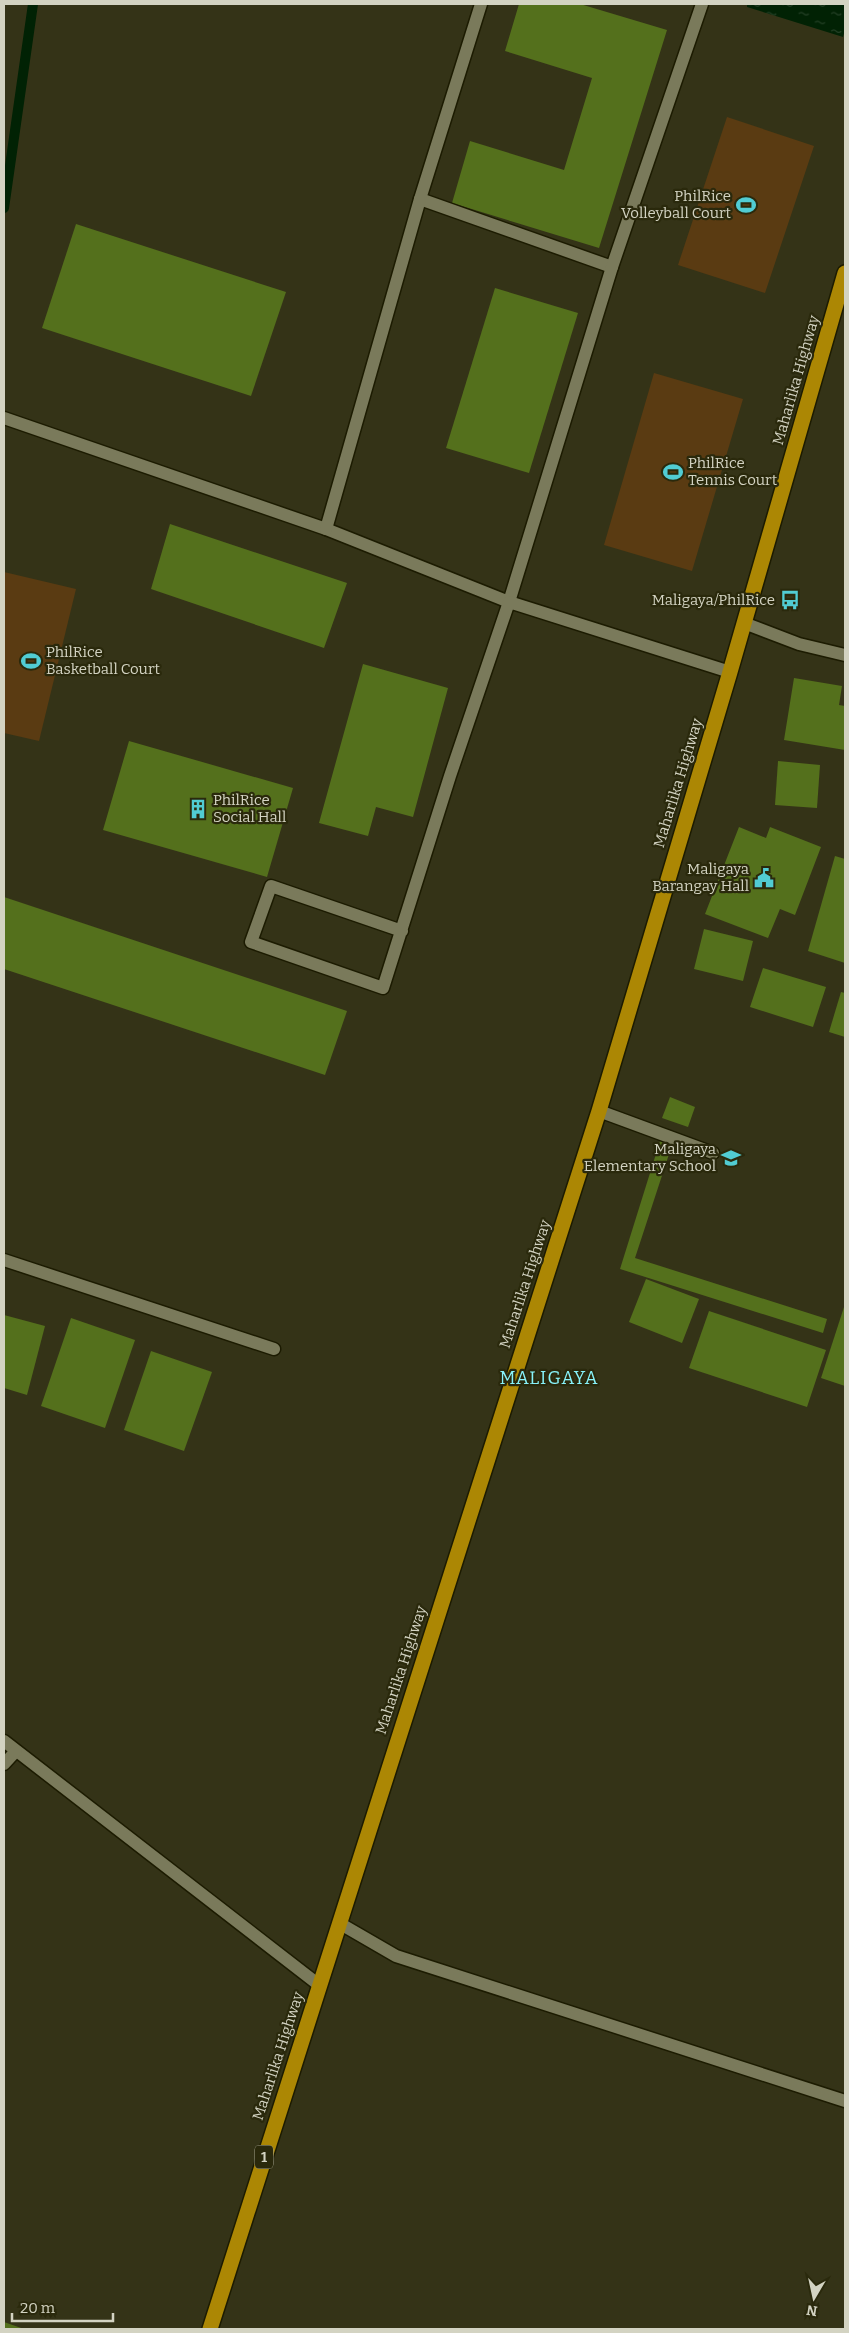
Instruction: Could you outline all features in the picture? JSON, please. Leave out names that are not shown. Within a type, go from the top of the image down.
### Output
[{"type":"highway","name":"Maharlika Highway","points":[[210,2329],[599,1111],[730,672],[845,273]]},
{"type":"street","points":[[326,529],[420,200],[481,4]]},
{"type":"street","points":[[402,931],[271,886],[251,942],[383,988],[402,931],[450,776],[509,602],[612,267],[702,4]]},
{"type":"street","points":[[420,200],[612,267]]},
{"type":"street","points":[[4,418],[326,529],[509,602],[730,672]]},
{"type":"street","points":[[744,623],[799,644],[845,655]]},
{"type":"street","points":[[599,1111],[714,1153]]},
{"type":"street","points":[[4,1260],[274,1349]]},
{"type":"street","points":[[4,1742],[319,1985]]},
{"type":"street","points":[[4,1764],[16,1751]]},
{"type":"street","points":[[339,1922],[396,1956],[845,2101]]},
{"type":"shaded area","name":"PhilRice Volleyball Court","points":[[727,117],[814,146],[765,293],[678,265]]},
{"type":"shaded area","name":"PhilRice Tennis Court","points":[[654,373],[743,399],[692,571],[604,545]]},
{"type":"shaded area","name":"PhilRice Basketball Court","points":[[4,572],[76,589],[39,741],[4,733]]},
{"type":"water","points":[[747,4],[845,4],[845,30],[843,37],[747,7]]},
{"type":"building","points":[[519,4],[580,4],[667,30],[599,248],[452,203],[470,141],[564,170],[592,78],[505,51]]},
{"type":"building","points":[[76,224],[286,292],[251,396],[42,328]]},
{"type":"building","points":[[495,288],[578,313],[529,473],[446,448]]},
{"type":"building","points":[[170,524],[347,583],[324,648],[151,589]]},
{"type":"building","points":[[363,664],[448,688],[413,817],[376,807],[368,836],[319,823]]},
{"type":"building","points":[[794,678],[842,686],[839,705],[845,706],[845,750],[784,740]]},
{"type":"building","name":"PhilRice Social Hall","points":[[129,741],[293,788],[267,877],[103,830]]},
{"type":"building","points":[[778,761],[820,765],[817,808],[775,805]]},
{"type":"building","name":"Maligaya Barangay Hall","points":[[739,827],[766,838],[770,827],[821,847],[795,915],[780,909],[768,938],[705,914]]},
{"type":"building","points":[[835,856],[845,859],[845,963],[808,951]]},
{"type":"building","points":[[4,897],[347,1011],[325,1075],[4,969]]},
{"type":"building","points":[[704,929],[753,941],[743,981],[694,969]]},
{"type":"building","points":[[763,968],[826,987],[813,1027],[750,1007]]},
{"type":"building","points":[[841,992],[845,993],[845,1037],[829,1032]]},
{"type":"building","points":[[670,1097],[695,1107],[688,1127],[662,1118]]},
{"type":"building","points":[[660,1141],[672,1145],[635,1258],[827,1319],[823,1333],[620,1269]]},
{"type":"building","points":[[646,1279],[699,1299],[682,1343],[629,1322]]},
{"type":"building","points":[[845,1304],[845,1386],[821,1378]]},
{"type":"building","points":[[709,1311],[826,1350],[807,1407],[689,1368]]},
{"type":"building","points":[[4,1315],[45,1326],[27,1395],[4,1388]]},
{"type":"building","points":[[71,1318],[135,1340],[105,1428],[41,1406]]},
{"type":"building","points":[[151,1351],[212,1372],[184,1451],[124,1430]]},
{"type":"building","points":[[4,2322],[24,2329],[4,2329]]},
{"type":"waterway","points":[[4,208],[33,4]]},
{"type":"place","name":"PhilRice Volleyball Court","points":[[746,205]]},
{"type":"place","name":"PhilRice Tennis Court","points":[[673,472]]},
{"type":"place","name":"Maligaya/PhilRice","points":[[790,600]]},
{"type":"place","name":"PhilRice Basketball Court","points":[[31,661]]},
{"type":"place","name":"PhilRice Social Hall","points":[[198,809]]},
{"type":"place","name":"Maligaya Barangay Hall","points":[[764,878]]},
{"type":"place","name":"Maligaya Elementary School","points":[[731,1158]]},
{"type":"district","name":"MALIGAYA","points":[[549,1378]]}]
